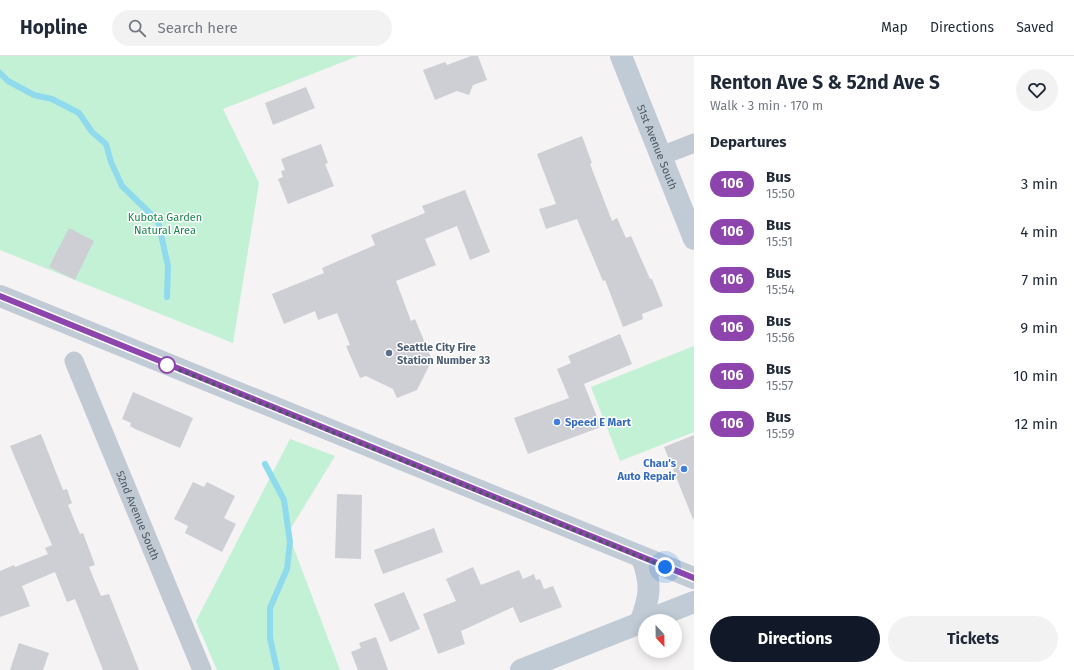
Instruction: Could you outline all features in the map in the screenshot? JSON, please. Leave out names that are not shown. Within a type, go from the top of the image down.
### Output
[{"type":"main road","name":"51st Avenue South","points":[[621,56],[694,239]]},
{"type":"main road","points":[[0,296],[694,578]]},
{"type":"main road","points":[[642,558],[647,572],[650,588],[645,614]]},
{"type":"main road","points":[[664,614],[694,602]]},
{"type":"main road","points":[[521,670],[638,624]]},
{"type":"street","points":[[661,156],[694,142]]},
{"type":"street","name":"52nd Avenue South","points":[[74,360],[202,670]]},
{"type":"green space","name":"Kubota Garden Natural Area","points":[[0,56],[358,56],[223,109],[259,183],[233,343],[0,250]]},
{"type":"green space","points":[[694,346],[694,432],[620,461],[591,387]]},
{"type":"green space","points":[[290,439],[335,456],[288,533],[340,670],[217,670],[196,621]]},
{"type":"building","points":[[471,56],[478,56],[487,80],[473,85],[469,95],[457,91],[435,100],[423,70],[445,62],[447,65]]},
{"type":"building","points":[[306,87],[315,108],[273,125],[265,103]]},
{"type":"building","points":[[582,136],[592,163],[590,164],[612,221],[617,218],[626,238],[631,236],[650,279],[652,279],[663,306],[642,314],[643,319],[623,327],[605,280],[603,281],[577,219],[546,229],[539,209],[556,204],[537,154]]},
{"type":"building","points":[[321,144],[328,163],[325,164],[334,186],[288,204],[278,179],[283,177],[281,171],[285,170],[281,159]]},
{"type":"building","points":[[465,190],[490,252],[470,260],[457,226],[425,239],[436,265],[396,281],[411,321],[415,319],[432,360],[417,390],[397,398],[393,389],[366,376],[360,378],[346,346],[350,345],[337,313],[318,320],[315,311],[284,324],[272,294],[324,273],[322,268],[375,245],[371,235],[425,213],[422,206]]},
{"type":"building","points":[[69,228],[94,241],[75,280],[49,267]]},
{"type":"building","points":[[620,334],[632,364],[584,384],[601,427],[528,454],[514,418],[569,398],[557,369],[571,363],[568,356]]},
{"type":"building","points":[[133,392],[193,418],[180,448],[135,429],[130,426],[131,423],[122,419]]},
{"type":"building","points":[[41,434],[63,490],[67,489],[72,503],[68,505],[80,534],[83,533],[95,565],[89,567],[101,596],[109,594],[139,670],[103,670],[75,599],[67,602],[55,572],[22,586],[30,606],[0,617],[0,571],[14,565],[15,567],[48,554],[45,548],[52,545],[10,446]]},
{"type":"building","name":"Chau's Auto Repair","points":[[694,435],[694,518],[693,519],[664,447]]},
{"type":"building","points":[[193,482],[204,487],[207,482],[235,496],[224,518],[236,524],[222,552],[185,533],[188,526],[174,519]]},
{"type":"building","points":[[337,494],[362,495],[361,559],[335,558]]},
{"type":"building","points":[[434,528],[443,552],[383,574],[374,550]]},
{"type":"building","points":[[473,567],[481,585],[519,570],[523,579],[534,574],[536,580],[540,579],[544,589],[553,586],[562,607],[520,623],[513,607],[461,631],[465,644],[438,654],[423,614],[456,601],[446,579]]},
{"type":"building","points":[[404,592],[420,629],[390,642],[374,604]]},
{"type":"building","points":[[376,637],[388,670],[358,670],[351,652],[361,648],[359,643]]},
{"type":"building","points":[[19,643],[49,653],[43,670],[10,670]]},
{"type":"waterway","points":[[0,73],[8,81],[34,95],[52,99],[79,113],[92,132],[106,144],[111,162],[122,186],[158,221],[168,266],[167,297]]},
{"type":"waterway","points":[[265,464],[284,500],[290,542],[287,569],[270,608],[270,638],[277,670]]},
{"type":"bus line","name":"106","points":[[0,296],[694,578]]},
{"type":"place","name":"Seattle City Fire Station Number 33","points":[[389,353]]},
{"type":"place","name":"Speed E Mart","points":[[557,422]]},
{"type":"place","name":"Chau's Auto Repair","points":[[684,469]]},
{"type":"route","points":[[167,365],[665,567]]}]
